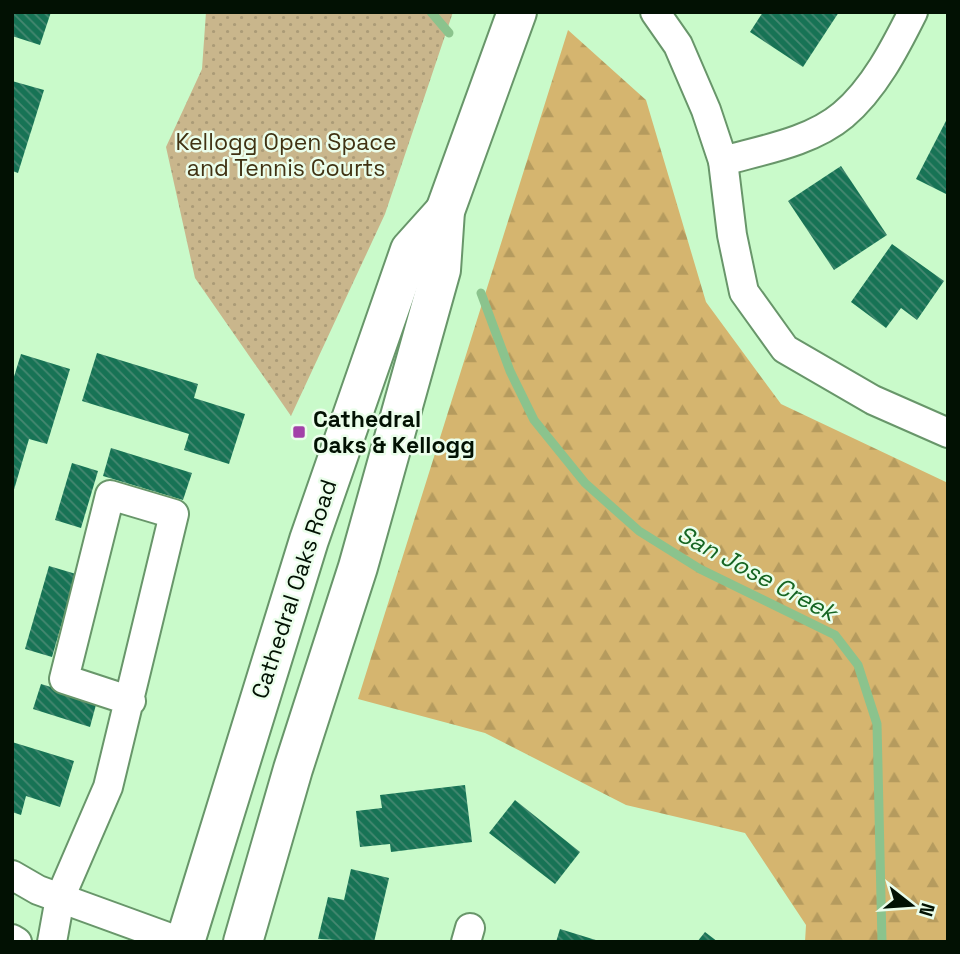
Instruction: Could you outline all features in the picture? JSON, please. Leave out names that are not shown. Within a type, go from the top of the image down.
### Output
[{"type":"main road","name":"Cathedral Oaks Road","points":[[243,942],[293,769],[358,567],[441,270],[445,211],[517,12]]},
{"type":"main road","name":"Cathedral Oaks Road","points":[[183,942],[305,553],[410,250],[445,211]]},
{"type":"street","points":[[655,12],[678,45],[706,110],[723,161],[732,235],[744,292],[785,349],[873,400],[948,433]]},
{"type":"street","points":[[723,161],[796,140],[843,116],[875,79],[912,12]]},
{"type":"street","points":[[52,942],[60,898],[108,787],[131,701],[174,514],[110,495],[64,679],[131,701]]},
{"type":"street","points":[[12,875],[60,898],[183,942]]},
{"type":"street","points":[[12,939],[17,942]]},
{"type":"green space","name":"Kellogg Open Space and Tennis Courts","points":[[206,12],[453,12],[385,214],[291,416],[195,278],[166,147],[202,69]]},
{"type":"green space","points":[[568,30],[646,100],[706,302],[781,404],[948,483],[948,942],[805,942],[806,925],[745,833],[626,805],[485,733],[358,699]]},
{"type":"building","points":[[12,12],[51,12],[40,45],[12,36]]},
{"type":"building","points":[[763,12],[839,12],[803,67],[750,32]]},
{"type":"building","points":[[12,81],[44,90],[18,173],[12,171]]},
{"type":"building","points":[[948,117],[948,195],[916,179]]},
{"type":"building","points":[[841,166],[887,235],[834,270],[788,201]]},
{"type":"building","points":[[892,244],[944,281],[917,320],[901,308],[886,328],[851,302]]},
{"type":"building","points":[[97,353],[198,384],[194,398],[245,414],[229,464],[184,450],[189,434],[82,401]]},
{"type":"building","points":[[21,354],[70,369],[47,444],[29,439],[13,493],[12,383]]},
{"type":"building","points":[[111,448],[192,473],[183,500],[103,476]]},
{"type":"building","points":[[72,463],[98,471],[81,528],[55,520]]},
{"type":"building","points":[[49,566],[76,574],[52,657],[25,649]]},
{"type":"building","points":[[41,684],[97,701],[90,727],[33,709]]},
{"type":"building","points":[[12,742],[74,761],[60,807],[26,796],[21,815],[12,812]]},
{"type":"building","points":[[465,785],[472,842],[391,852],[390,844],[360,847],[356,811],[382,808],[380,795]]},
{"type":"building","points":[[515,800],[580,852],[555,884],[489,833]]},
{"type":"building","points":[[351,869],[389,878],[374,942],[318,939],[328,897],[344,900]]},
{"type":"building","points":[[560,929],[599,941],[556,942]]},
{"type":"building","points":[[705,932],[718,942],[697,942]]},
{"type":"waterway","name":"San Jose Creek","points":[[431,12],[449,33]]},
{"type":"waterway","name":"San Jose Creek","points":[[481,293],[510,371],[534,420],[585,483],[639,531],[700,569],[835,635],[858,665],[877,724],[882,942]]},
{"type":"place","name":"Cathedral Oaks & Kellogg","points":[[299,432]]}]
